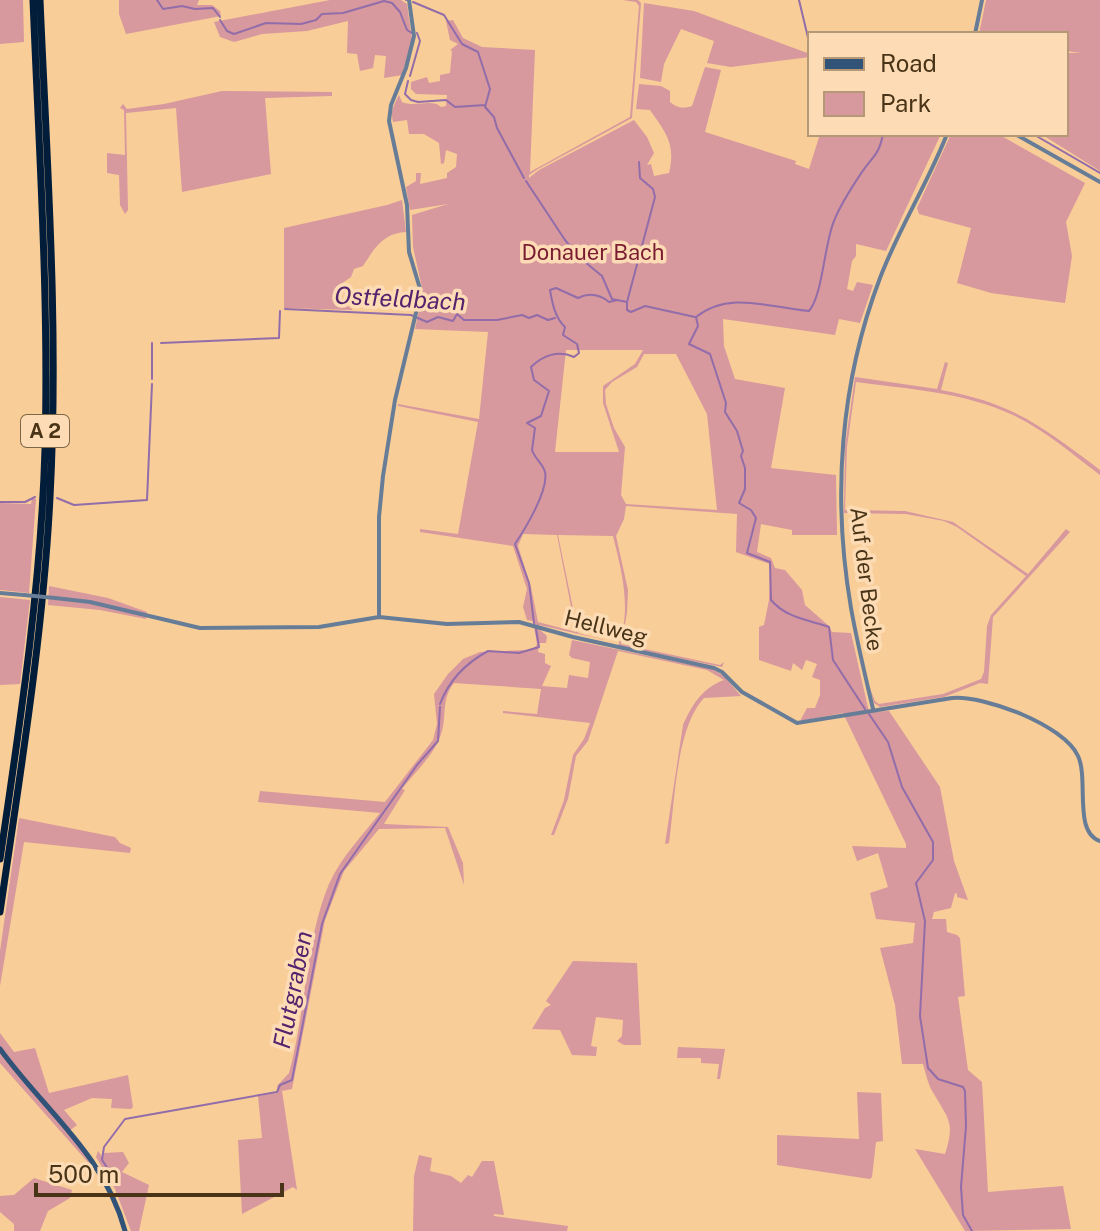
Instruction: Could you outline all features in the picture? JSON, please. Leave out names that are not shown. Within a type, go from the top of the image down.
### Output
[{"type":"highway","name":"A 2","points":[[0,859],[35,600],[45,450],[45,279],[33,0]]},
{"type":"highway","name":"A 2","points":[[0,912],[32,689],[50,496],[53,318],[40,0]]},
{"type":"main road","points":[[0,1049],[89,1154],[110,1190],[125,1231]]},
{"type":"street","points":[[379,617],[380,498],[395,400],[421,289],[410,258],[407,205],[389,117],[413,46],[415,27],[409,0]]},
{"type":"street","points":[[975,32],[982,0]]},
{"type":"street","name":"Auf der Becke","points":[[873,710],[850,605],[843,548],[841,481],[847,408],[859,345],[880,278],[946,136]]},
{"type":"street","points":[[1019,136],[1100,182]]},
{"type":"street","name":"Hellweg","points":[[0,593],[90,602],[200,628],[319,627],[379,617],[447,624],[513,622],[535,625],[573,637],[714,668],[742,692],[794,722],[804,723],[960,697],[1005,709],[1042,724],[1069,743],[1079,757],[1083,772],[1085,825],[1091,838],[1100,841]]},
{"type":"green space","points":[[0,0],[23,0],[24,42],[0,44]]},
{"type":"green space","points":[[119,0],[199,0],[197,5],[212,5],[221,16],[126,34],[119,14]]},
{"type":"green space","points":[[330,0],[401,0],[407,4],[412,40],[402,75],[384,78],[386,56],[375,55],[373,68],[360,71],[357,54],[347,53],[348,21],[307,31],[262,34],[234,42],[220,37],[214,22]]},
{"type":"green space","name":"Donauer Bach","points":[[623,0],[638,0],[641,3],[632,118],[538,169],[529,178],[634,120],[654,153],[647,165],[651,164],[654,176],[669,173],[671,154],[665,132],[650,110],[636,109],[639,84],[661,86],[670,91],[670,102],[689,107],[692,106],[705,67],[721,70],[705,132],[796,161],[795,164],[809,169],[819,136],[940,136],[886,251],[856,244],[847,289],[853,291],[857,282],[873,285],[860,323],[839,319],[835,335],[723,319],[724,346],[735,379],[785,388],[771,468],[836,475],[837,535],[792,535],[792,530],[761,524],[757,552],[771,558],[775,568],[785,570],[802,590],[805,605],[832,632],[851,633],[869,712],[889,711],[940,787],[954,861],[968,900],[957,897],[955,893],[951,908],[934,912],[932,919],[946,919],[947,932],[960,938],[965,996],[958,997],[968,1070],[982,1082],[988,1192],[1063,1186],[1071,1229],[965,1231],[915,1149],[945,1154],[950,1135],[949,1122],[930,1087],[923,1064],[902,1064],[895,1005],[880,948],[913,943],[915,923],[876,919],[870,893],[888,887],[878,853],[857,861],[852,846],[906,848],[906,844],[843,713],[800,721],[807,708],[815,708],[820,695],[820,680],[812,677],[817,664],[806,660],[802,670],[793,663],[791,671],[759,660],[759,627],[764,625],[769,600],[770,564],[736,552],[737,514],[626,506],[616,536],[628,590],[621,644],[720,665],[724,662],[722,667],[618,646],[625,605],[613,536],[558,535],[578,633],[605,640],[539,625],[547,636],[546,643],[539,643],[538,652],[545,654],[545,663],[551,666],[542,686],[567,688],[569,675],[588,678],[590,662],[569,655],[572,640],[712,669],[724,676],[741,696],[704,698],[695,711],[678,766],[669,843],[665,844],[683,725],[699,698],[724,680],[707,670],[618,651],[588,741],[576,756],[568,799],[554,835],[551,835],[564,800],[573,755],[590,723],[503,713],[537,714],[541,689],[454,683],[447,696],[437,744],[402,789],[405,790],[384,824],[448,827],[463,863],[464,885],[445,828],[379,829],[344,871],[325,920],[292,1089],[282,1091],[297,1190],[293,1187],[242,1214],[238,1140],[262,1138],[258,1096],[278,1093],[277,1086],[289,1073],[321,906],[334,874],[380,813],[258,802],[260,791],[385,802],[433,740],[437,724],[434,694],[448,674],[463,659],[480,652],[527,650],[534,649],[537,644],[533,621],[527,620],[523,607],[527,589],[513,546],[420,532],[420,529],[458,534],[478,422],[398,404],[479,419],[488,332],[415,329],[423,292],[413,247],[412,215],[448,204],[410,210],[406,187],[416,181],[416,173],[421,173],[420,184],[447,178],[447,173],[456,167],[457,154],[446,150],[444,163],[441,164],[439,143],[424,134],[409,134],[407,120],[393,122],[393,108],[399,95],[402,102],[407,104],[446,106],[447,95],[416,94],[411,89],[411,82],[427,77],[429,83],[440,81],[440,75],[450,73],[450,50],[458,44],[450,40],[446,21],[453,20],[463,38],[482,47],[535,50],[530,172],[630,117],[639,6],[636,2]],"holes":[[[566,350],[643,350],[635,364],[603,386],[603,403],[619,452],[555,452]],[[644,354],[676,354],[707,414],[717,510],[626,504],[621,495],[625,447],[614,428],[605,390],[612,382],[637,367]],[[523,534],[557,535],[576,632],[538,622],[518,546]]]},
{"type":"green space","points":[[986,0],[1100,0],[1100,171],[1044,136],[1068,136],[1068,53],[1081,53],[1068,51],[1068,32],[979,32]]},
{"type":"green space","points":[[644,3],[694,11],[808,53],[808,57],[731,67],[707,63],[714,41],[681,29],[664,64],[661,82],[640,78]]},
{"type":"green space","points":[[222,91],[332,92],[332,96],[265,98],[271,174],[182,192],[176,108],[126,113],[128,210],[125,214],[120,205],[119,175],[107,173],[107,153],[125,155],[124,110],[120,108],[123,104],[127,109]]},
{"type":"green space","points":[[950,136],[1002,136],[1085,183],[1066,222],[1072,256],[1065,303],[991,293],[957,283],[971,228],[919,214],[917,208]]},
{"type":"green space","points":[[402,200],[406,232],[385,239],[363,266],[354,269],[351,277],[341,284],[341,300],[353,310],[284,308],[284,228]]},
{"type":"green space","points":[[945,362],[948,363],[941,390],[988,402],[1026,419],[1100,470],[1100,475],[1036,428],[994,407],[936,392],[856,382],[847,447],[845,510],[905,511],[953,522],[1028,574],[1066,529],[1070,532],[993,617],[988,684],[980,683],[944,697],[880,707],[874,703],[869,686],[879,704],[943,694],[981,679],[991,615],[1026,576],[944,521],[906,514],[844,513],[845,446],[855,377],[937,389]]},
{"type":"green space","points":[[32,499],[36,499],[29,593],[0,590],[0,503],[31,504]]},
{"type":"green space","points":[[49,586],[108,598],[147,612],[146,619],[100,610],[48,605]]},
{"type":"green space","points":[[0,597],[30,600],[20,684],[0,685]]},
{"type":"green space","points":[[19,818],[115,837],[131,848],[130,853],[24,842],[0,986],[0,951]]},
{"type":"green space","points":[[573,961],[637,963],[641,1045],[624,1045],[617,1041],[622,1036],[623,1020],[596,1017],[591,1046],[597,1047],[596,1056],[572,1055],[560,1030],[532,1029],[545,1008],[551,1005],[546,1001]]},
{"type":"green space","points":[[0,1033],[14,1052],[35,1048],[49,1093],[128,1075],[131,1109],[111,1108],[112,1099],[92,1098],[64,1110],[77,1125],[69,1131],[93,1168],[0,1063]]},
{"type":"green space","points":[[678,1047],[725,1049],[720,1079],[717,1079],[719,1064],[701,1063],[701,1058],[677,1058]]},
{"type":"green space","points":[[857,1092],[881,1093],[883,1141],[876,1142],[870,1179],[777,1165],[777,1135],[859,1139]]},
{"type":"green space","points":[[98,1151],[103,1158],[104,1153],[123,1152],[129,1163],[122,1172],[149,1185],[139,1231],[131,1231],[115,1189],[96,1157]]},
{"type":"green space","points":[[419,1155],[432,1158],[430,1171],[451,1176],[461,1183],[468,1175],[472,1177],[482,1161],[494,1161],[504,1215],[494,1216],[568,1226],[567,1231],[413,1231],[414,1176]]},
{"type":"green space","points":[[34,1178],[72,1190],[70,1198],[48,1211],[40,1231],[14,1231],[14,1224],[0,1212],[0,1196],[14,1195]]},
{"type":"waterway","points":[[157,0],[163,9],[182,6],[213,8],[220,17]]},
{"type":"waterway","points":[[799,0],[808,38]]},
{"type":"waterway","points":[[220,20],[227,31],[234,34],[266,23],[301,24],[316,20],[322,14],[343,13],[384,1],[392,3],[400,12],[407,30],[412,33]]},
{"type":"waterway","points":[[413,2],[444,15],[462,44],[478,52],[490,89],[485,107],[494,117],[524,178]]},
{"type":"waterway","points":[[410,76],[420,41],[417,33]]},
{"type":"waterway","points":[[408,81],[405,94],[411,100],[446,100],[455,107],[485,105]]},
{"type":"waterway","name":"Donauer Bach","points":[[865,709],[833,660],[829,627],[798,618],[777,606],[771,600],[770,562],[747,553],[756,518],[751,510],[739,503],[745,489],[743,451],[737,431],[725,412],[726,403],[710,354],[689,344],[698,326],[696,317],[723,304],[751,303],[809,311],[817,293],[834,221],[877,151],[882,136]]},
{"type":"waterway","points":[[1036,136],[1100,173]]},
{"type":"waterway","points":[[627,302],[655,197],[653,189],[640,178],[639,162]]},
{"type":"waterway","points":[[526,181],[565,240],[580,258],[602,276],[612,299],[627,302],[627,310],[631,312],[645,306],[695,317]]},
{"type":"waterway","points":[[534,623],[529,583],[515,544],[535,509],[545,480],[544,469],[532,450],[535,428],[527,423],[541,416],[549,391],[534,380],[531,367],[551,355],[574,357],[579,353],[577,344],[563,335],[565,327],[556,315],[550,290],[556,288],[578,298],[594,295],[609,302],[617,300]]},
{"type":"waterway","name":"Ostfeldbach","points":[[285,309],[411,315],[427,322],[438,317],[453,321],[457,314],[464,320],[497,320],[522,315],[529,318],[537,315],[548,320],[555,318]]},
{"type":"waterway","points":[[161,343],[279,338],[280,311]]},
{"type":"waterway","points":[[152,343],[152,379]]},
{"type":"waterway","points":[[57,498],[74,505],[147,500],[152,384]]},
{"type":"waterway","points":[[0,502],[25,502],[35,497]]},
{"type":"waterway","name":"Flutgraben","points":[[440,704],[459,673],[488,651],[519,653],[539,647],[536,629]]},
{"type":"waterway","name":"Flutgraben","points":[[108,1169],[102,1160],[104,1147],[125,1119],[277,1092],[280,1085],[292,1080],[322,924],[340,874],[417,765],[438,741],[440,707]]},
{"type":"waterway","name":"Donauer Bach","points":[[869,714],[888,742],[902,787],[933,842],[933,860],[916,883],[925,921],[920,1016],[928,1068],[938,1079],[963,1087],[965,1091],[966,1126],[961,1187],[963,1215],[972,1231]]}]
